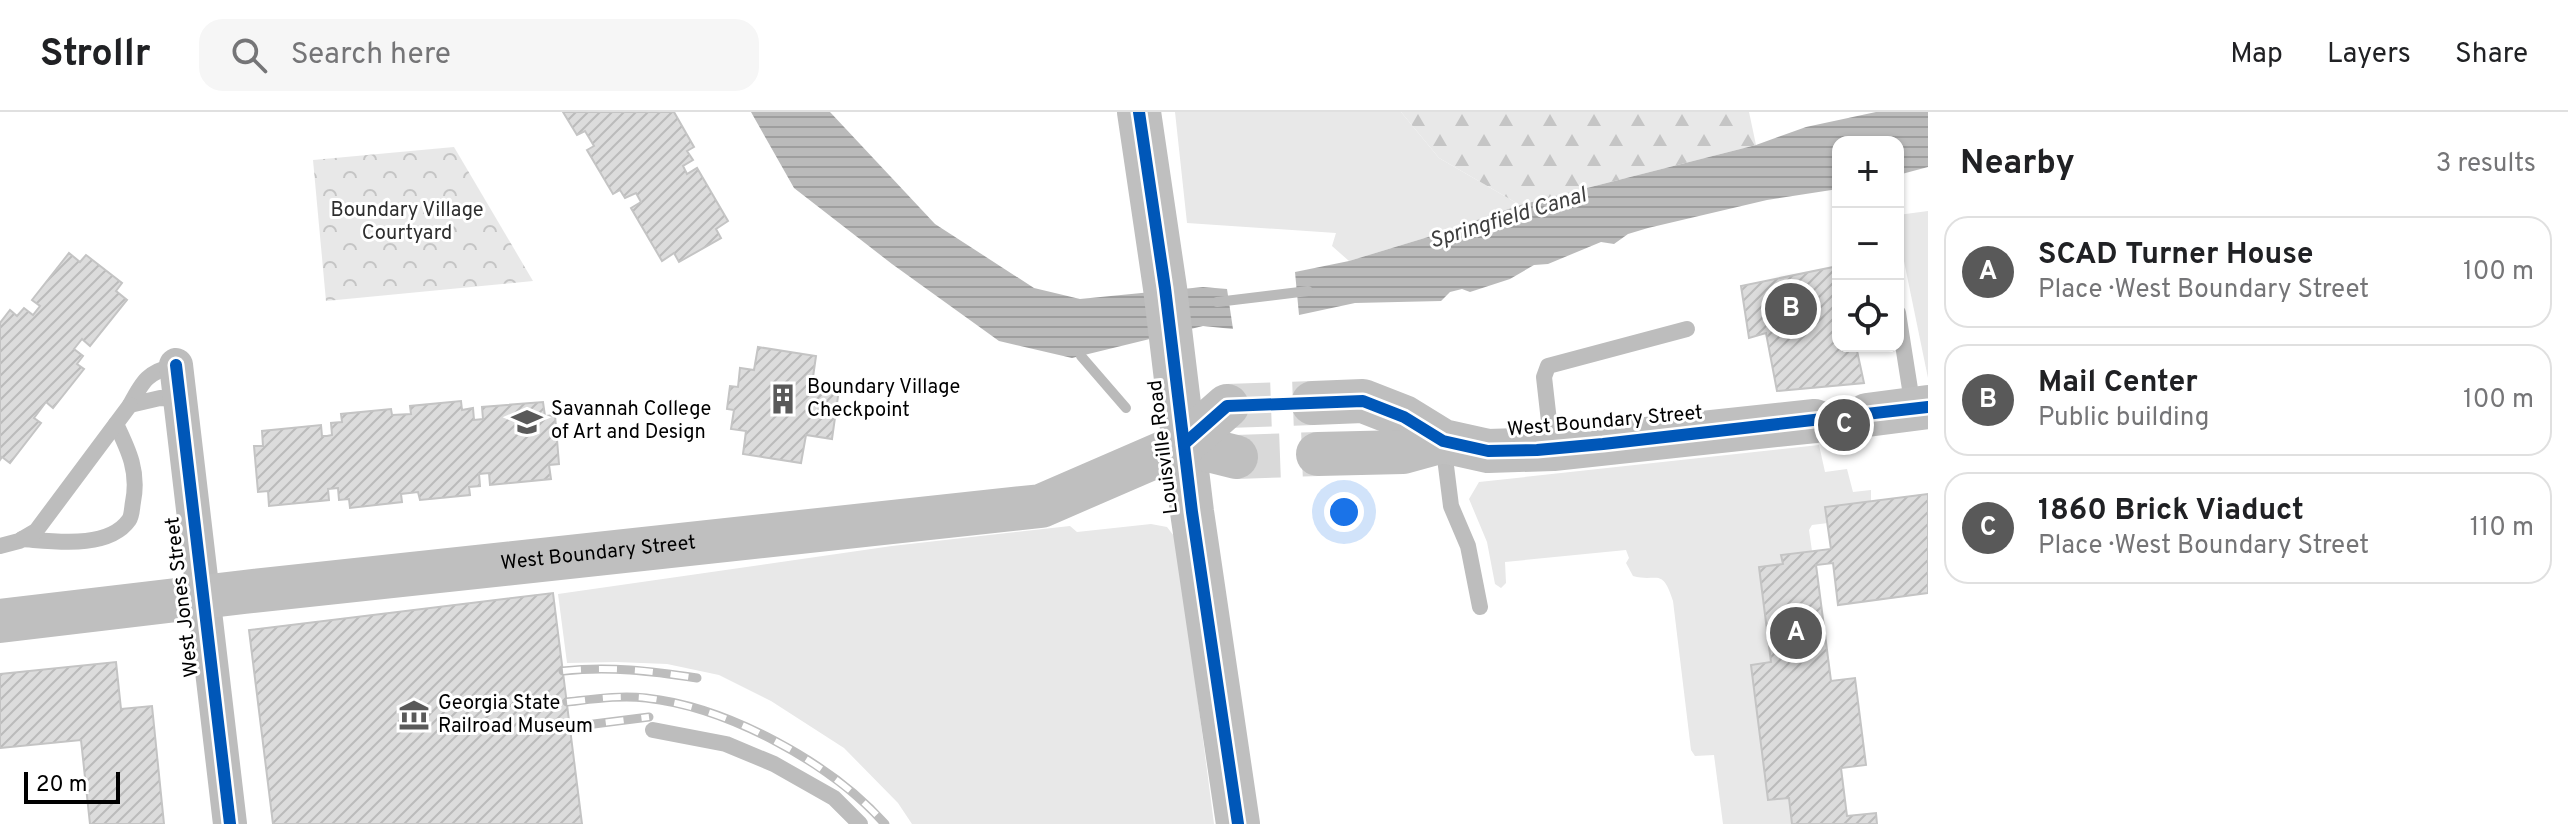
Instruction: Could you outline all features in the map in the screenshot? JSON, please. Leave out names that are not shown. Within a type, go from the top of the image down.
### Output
[{"type":"main road","name":"Louisville Road","points":[[1139,112],[1165,288],[1192,512],[1238,824]]},
{"type":"main road","name":"West Boundary Street","points":[[1313,403],[1363,401],[1404,417],[1443,441],[1488,451],[1553,449],[1815,421]]},
{"type":"main road","name":"West Boundary Street","points":[[0,621],[1041,506],[1184,444],[1227,406]]},
{"type":"main road","points":[[1867,415],[1922,407]]},
{"type":"main road","name":"West Boundary Street","points":[[1318,454],[1403,452],[1443,441]]},
{"type":"main road","points":[[1184,444],[1236,457]]},
{"type":"street","name":"West Jones Street","points":[[176,365],[230,824]]},
{"type":"lane","points":[[1553,449],[1544,377],[1548,366],[1687,329]]},
{"type":"lane","points":[[1904,351],[1910,389],[1922,407]]},
{"type":"lane","points":[[0,546],[36,531],[130,405],[142,382],[156,370],[176,365]]},
{"type":"lane","points":[[130,405],[160,398],[180,399]]},
{"type":"lane","points":[[22,539],[67,542],[96,539],[114,533],[130,519],[137,485],[132,456],[116,424]]},
{"type":"lane","points":[[1443,441],[1451,506],[1468,546],[1480,607]]},
{"type":"lane","points":[[653,730],[726,744],[774,764],[834,798],[860,824]]},
{"type":"green space","points":[[1175,112],[1401,112],[1439,158],[1520,205],[1349,261],[1332,246],[1336,233],[1187,223]]},
{"type":"green space","points":[[1401,112],[1749,112],[1756,145],[1520,205],[1439,158]]},
{"type":"green space","name":"Boundary Village Courtyard","points":[[454,147],[533,281],[326,301],[313,160]]},
{"type":"green space","points":[[1928,211],[1928,378],[1904,261],[1904,214]]},
{"type":"green space","points":[[1819,445],[1825,472],[1847,469],[1853,492],[1871,490],[1871,502],[1828,523],[1812,525],[1809,530],[1812,551],[1782,556],[1783,564],[1759,568],[1771,662],[1751,666],[1768,800],[1789,798],[1792,824],[1723,824],[1714,755],[1695,756],[1691,750],[1673,601],[1665,583],[1658,578],[1633,576],[1626,563],[1629,558],[1626,550],[1505,562],[1506,583],[1501,588],[1495,584],[1487,542],[1469,499],[1479,482]]},
{"type":"green space","points":[[1151,524],[1167,527],[1177,540],[1214,824],[912,824],[898,803],[844,748],[771,701],[719,675],[667,664],[567,663],[558,594],[892,546],[1070,526],[1077,532]]},
{"type":"water","points":[[751,112],[830,112],[935,224],[1034,288],[1080,299],[1203,287],[1227,289],[1233,329],[1203,326],[1072,358],[999,341],[794,188]]},
{"type":"water","points":[[1876,112],[1928,112],[1928,167],[1904,173],[1904,136],[1832,136],[1832,190],[1767,200],[1648,228],[1628,234],[1614,244],[1601,242],[1548,264],[1534,265],[1510,279],[1470,292],[1462,289],[1450,292],[1441,301],[1355,303],[1299,315],[1295,272],[1349,261],[1520,205],[1756,145],[1806,127]]},
{"type":"building","points":[[563,112],[674,112],[694,147],[687,151],[693,160],[683,166],[687,174],[697,168],[728,221],[716,229],[721,238],[679,262],[674,253],[662,261],[631,208],[641,202],[636,193],[625,198],[620,190],[613,194],[587,150],[594,146],[585,131],[577,135]]},
{"type":"building","points":[[69,253],[80,262],[86,255],[122,283],[116,291],[127,300],[90,346],[82,339],[74,349],[83,356],[77,364],[84,369],[53,408],[46,402],[34,418],[41,423],[10,463],[2,457],[0,460],[0,323],[10,310],[17,316],[24,308],[33,315],[40,306],[32,300]]},
{"type":"building","points":[[1832,267],[1832,352],[1857,352],[1864,383],[1777,391],[1766,333],[1749,338],[1741,286]]},
{"type":"building","name":"Boundary Village Checkpoint","points":[[758,347],[816,356],[812,384],[839,389],[832,439],[806,435],[801,463],[743,454],[746,431],[731,429],[734,410],[727,409],[730,386],[738,387],[740,368],[754,370]]},
{"type":"building","points":[[461,401],[462,410],[473,408],[474,420],[483,419],[482,407],[543,402],[545,416],[555,415],[559,464],[549,465],[551,479],[490,485],[489,473],[479,474],[480,486],[469,487],[470,495],[420,500],[418,492],[401,494],[402,502],[350,508],[349,499],[339,500],[338,488],[328,489],[329,500],[269,506],[268,491],[258,492],[254,446],[263,446],[262,431],[321,425],[322,436],[327,436],[332,435],[331,423],[342,422],[341,414],[391,409],[392,415],[411,414],[410,406]]},
{"type":"building","points":[[1928,494],[1928,593],[1838,605],[1833,563],[1816,565],[1831,681],[1855,678],[1866,765],[1841,768],[1847,816],[1876,813],[1877,824],[1792,824],[1789,798],[1768,800],[1751,665],[1771,662],[1759,567],[1783,564],[1781,555],[1831,549],[1825,507]]},
{"type":"building","name":"Georgia State Railroad Museum","points":[[553,593],[582,824],[273,824],[249,630]]},
{"type":"building","points":[[116,662],[121,709],[152,706],[164,824],[90,824],[81,740],[0,748],[0,674]]},
{"type":"waterway","name":"Springfield Canal","points":[[1217,302],[1308,291]]},
{"type":"waterway","points":[[1081,356],[1126,408]]},
{"type":"tunnel","points":[[1227,406],[1313,403]]},
{"type":"tunnel","points":[[1236,457],[1318,454]]},
{"type":"railway","points":[[563,671],[630,670],[697,678]]},
{"type":"railway","points":[[567,702],[636,697],[678,703],[710,713],[743,726],[807,760],[863,801],[885,824]]},
{"type":"railway","points":[[570,727],[649,717]]},
{"type":"cycle path","points":[[1139,112],[1165,288],[1192,512],[1238,824]]},
{"type":"cycle path","points":[[176,365],[230,824]]},
{"type":"cycle path","points":[[1184,444],[1227,406],[1363,401],[1404,417],[1443,441],[1488,451],[1603,444],[1928,407]]},
{"type":"place","name":"Mail Center","points":[[1791,309]]},
{"type":"place","name":"Boundary Village Checkpoint","points":[[783,399]]},
{"type":"place","name":"Savannah College of Art and Design","points":[[527,422]]},
{"type":"place","name":"1860 Brick Viaduct","points":[[1844,425]]},
{"type":"place","name":"SCAD Turner House","points":[[1796,633]]},
{"type":"place","name":"Georgia State Railroad Museum","points":[[414,715]]}]
